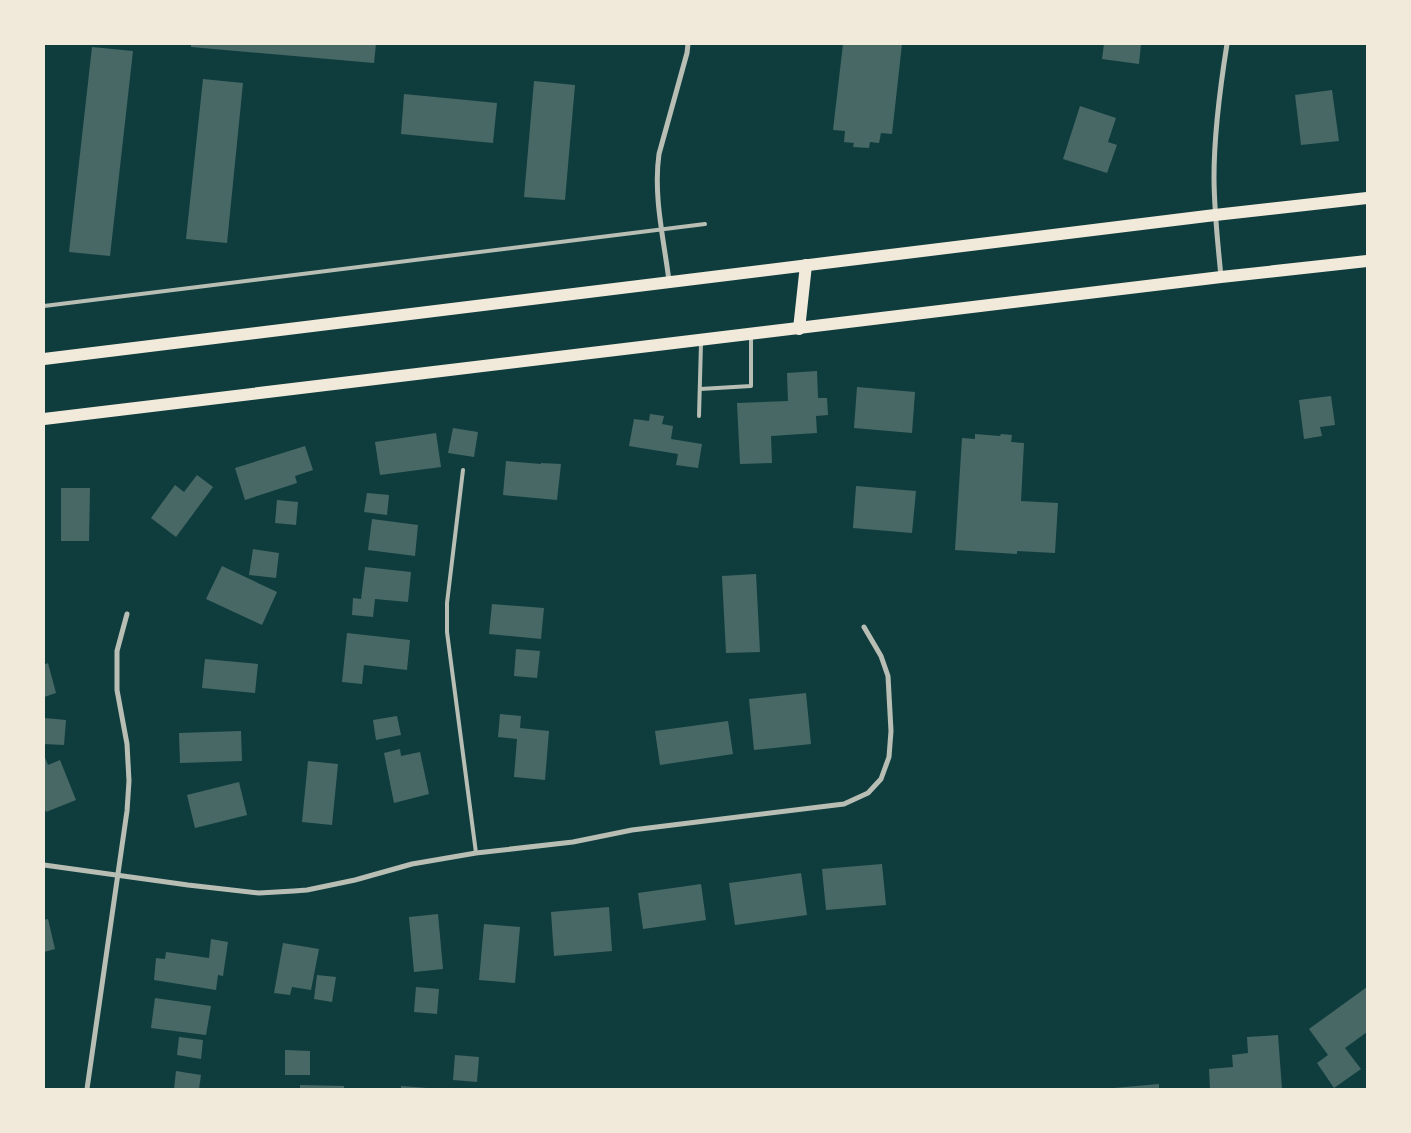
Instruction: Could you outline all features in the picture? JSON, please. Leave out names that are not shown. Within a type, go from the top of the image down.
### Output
[{"type":"main road","points":[[44,359],[1367,198]]},
{"type":"main road","points":[[44,419],[1367,261]]},
{"type":"main road","points":[[799,329],[806,265]]},
{"type":"street","points":[[669,282],[657,189],[657,170],[659,154],[688,44]]},
{"type":"street","points":[[1221,277],[1215,215],[1214,177],[1219,96],[1227,44]]},
{"type":"street","points":[[87,1089],[127,811],[129,781],[127,744],[117,690],[117,651],[127,614]]},
{"type":"street","points":[[44,865],[188,886],[259,893],[294,891],[356,880],[412,864],[476,853],[573,842],[632,830],[844,804],[868,793],[881,779],[889,757],[891,731],[888,676],[881,656],[864,627]]},
{"type":"lane","points":[[44,306],[706,224]]},
{"type":"lane","points":[[700,389],[751,386],[751,334]]},
{"type":"lane","points":[[699,416],[701,340]]},
{"type":"lane","points":[[463,470],[447,603],[447,632],[476,853]]},
{"type":"building","points":[[191,44],[376,44],[374,63],[191,47]]},
{"type":"building","points":[[843,44],[902,44],[892,134],[881,133],[879,143],[870,142],[869,148],[853,147],[854,143],[844,142],[845,131],[833,130]]},
{"type":"building","points":[[1104,44],[1141,44],[1139,64],[1102,59]]},
{"type":"building","points":[[92,47],[133,51],[110,256],[69,252]]},
{"type":"building","points":[[203,79],[243,83],[227,243],[186,239]]},
{"type":"building","points":[[534,81],[575,85],[565,200],[524,197]]},
{"type":"building","points":[[1332,90],[1339,141],[1301,145],[1295,95]]},
{"type":"building","points":[[404,94],[497,103],[493,143],[401,134]]},
{"type":"building","points":[[1080,106],[1116,118],[1108,142],[1117,145],[1107,173],[1063,159]]},
{"type":"building","points":[[817,371],[818,398],[827,398],[828,415],[816,416],[817,433],[771,436],[772,463],[740,464],[737,403],[788,401],[787,373]]},
{"type":"building","points":[[857,387],[915,392],[912,433],[854,428]]},
{"type":"building","points":[[1331,396],[1335,425],[1320,427],[1322,436],[1304,439],[1299,400]]},
{"type":"building","points":[[650,414],[664,416],[662,424],[673,426],[671,439],[702,444],[698,468],[676,465],[678,454],[629,446],[634,419],[649,421]]},
{"type":"building","points":[[453,428],[478,432],[474,457],[448,453]]},
{"type":"building","points":[[436,433],[441,467],[380,475],[375,442]]},
{"type":"building","points":[[975,434],[1012,435],[1011,442],[1024,443],[1021,501],[1058,503],[1055,553],[1017,551],[1017,554],[955,550],[962,438],[975,439]]},
{"type":"building","points":[[305,446],[313,470],[295,476],[297,483],[245,500],[235,468]]},
{"type":"building","points":[[506,461],[561,464],[557,500],[503,495]]},
{"type":"building","points":[[197,475],[213,487],[176,537],[151,518],[175,485],[184,492]]},
{"type":"building","points":[[856,486],[916,491],[912,533],[853,528]]},
{"type":"building","points":[[61,488],[90,488],[89,541],[61,541]]},
{"type":"building","points":[[367,493],[389,495],[387,515],[364,512]]},
{"type":"building","points":[[277,500],[298,502],[296,525],[275,523]]},
{"type":"building","points":[[372,519],[418,525],[415,556],[368,550]]},
{"type":"building","points":[[253,549],[279,553],[276,578],[249,575]]},
{"type":"building","points":[[222,566],[277,592],[262,625],[206,599]]},
{"type":"building","points":[[365,567],[411,572],[408,602],[375,599],[373,617],[352,615],[353,598],[361,599]]},
{"type":"building","points":[[756,574],[760,652],[726,653],[722,576]]},
{"type":"building","points":[[492,604],[544,608],[541,639],[489,634]]},
{"type":"building","points":[[347,633],[410,640],[407,670],[364,665],[362,684],[342,682]]},
{"type":"building","points":[[516,649],[540,651],[537,678],[514,676]]},
{"type":"building","points":[[205,659],[258,664],[255,693],[202,688]]},
{"type":"building","points":[[48,663],[56,693],[44,697],[44,665]]},
{"type":"building","points":[[806,693],[811,744],[754,750],[749,699]]},
{"type":"building","points":[[500,714],[521,716],[520,728],[549,731],[545,780],[514,777],[517,739],[498,737]]},
{"type":"building","points":[[397,716],[401,735],[376,740],[373,720]]},
{"type":"building","points":[[44,718],[66,720],[64,745],[44,744]]},
{"type":"building","points":[[728,721],[733,754],[660,765],[655,731]]},
{"type":"building","points":[[241,731],[242,761],[180,763],[179,733]]},
{"type":"building","points":[[400,749],[401,756],[420,752],[429,794],[394,803],[384,753]]},
{"type":"building","points":[[44,755],[48,765],[60,760],[76,800],[46,812],[44,807]]},
{"type":"building","points":[[308,761],[338,764],[332,825],[302,822]]},
{"type":"building","points":[[239,782],[247,815],[195,828],[187,795]]},
{"type":"building","points":[[882,864],[886,905],[826,910],[822,869]]},
{"type":"building","points":[[801,873],[807,915],[735,925],[729,883]]},
{"type":"building","points":[[701,884],[706,920],[643,929],[638,893]]},
{"type":"building","points":[[609,907],[612,951],[554,956],[551,912]]},
{"type":"building","points":[[438,914],[443,969],[414,972],[409,917]]},
{"type":"building","points":[[48,919],[55,949],[44,952],[44,920]]},
{"type":"building","points":[[484,924],[520,927],[515,983],[479,980]]},
{"type":"building","points":[[211,939],[228,942],[223,976],[218,975],[216,990],[154,980],[156,958],[165,959],[166,952],[209,958]]},
{"type":"building","points":[[283,943],[319,949],[311,990],[292,987],[290,995],[274,993]]},
{"type":"building","points":[[317,975],[336,977],[332,1002],[314,999]]},
{"type":"building","points":[[416,987],[439,989],[437,1014],[414,1012]]},
{"type":"building","points":[[1367,987],[1367,1032],[1345,1048],[1361,1069],[1334,1088],[1317,1063],[1328,1055],[1309,1029]]},
{"type":"building","points":[[155,998],[211,1006],[206,1035],[151,1028]]},
{"type":"building","points":[[1278,1035],[1282,1089],[1210,1089],[1209,1069],[1233,1067],[1232,1055],[1248,1053],[1247,1037]]},
{"type":"building","points":[[179,1037],[203,1040],[201,1059],[177,1055]]},
{"type":"building","points":[[285,1050],[310,1051],[310,1075],[285,1075]]},
{"type":"building","points":[[455,1055],[479,1057],[477,1082],[453,1080]]},
{"type":"building","points":[[176,1071],[201,1075],[199,1089],[174,1089]]},
{"type":"building","points":[[1159,1084],[1159,1089],[1114,1089],[1114,1088]]},
{"type":"building","points":[[300,1085],[344,1086],[344,1089],[300,1089]]},
{"type":"building","points":[[401,1086],[427,1088],[427,1089],[401,1089]]}]
